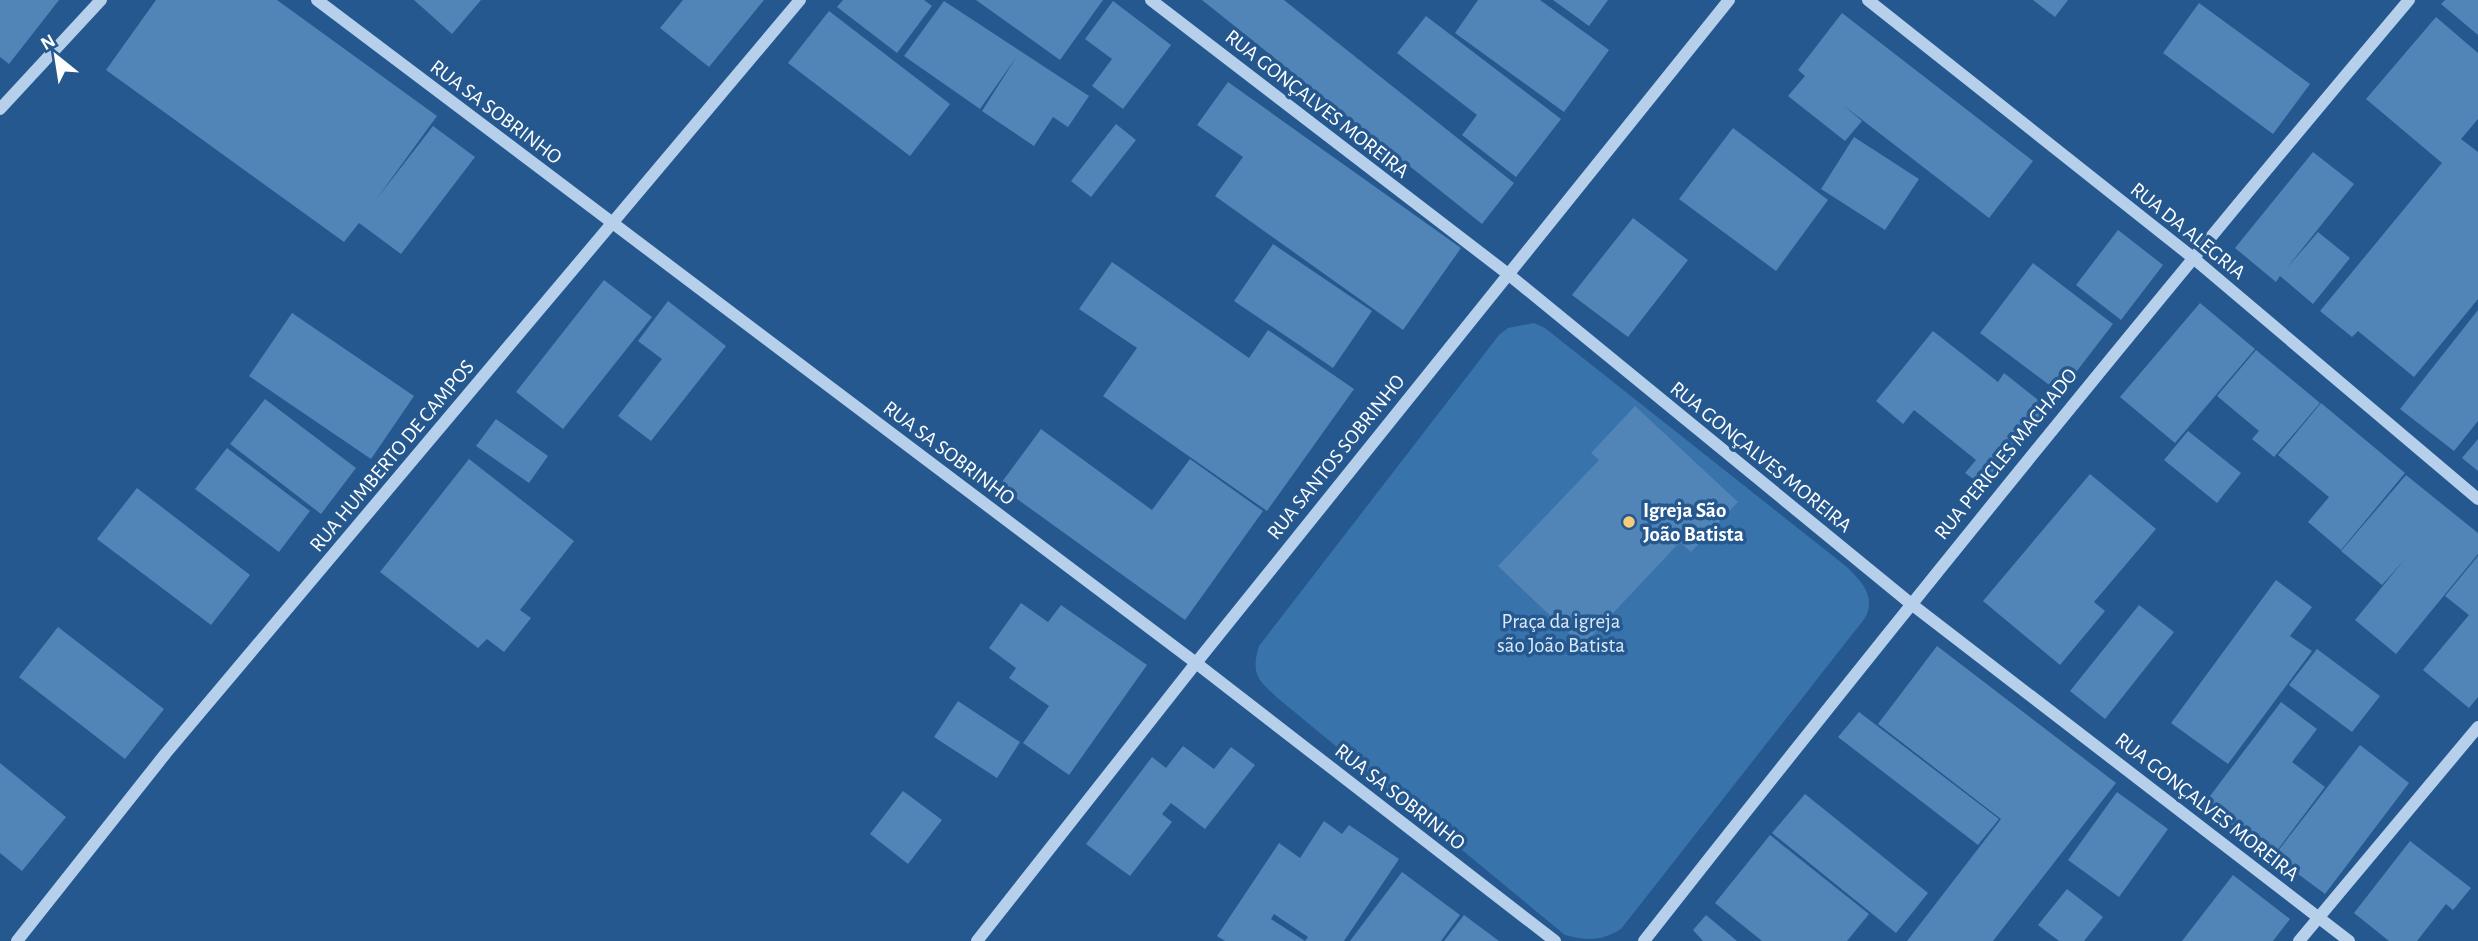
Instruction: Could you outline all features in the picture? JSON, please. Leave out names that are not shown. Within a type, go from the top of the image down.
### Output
[{"type":"street","points":[[0,109],[101,0]]},
{"type":"street","name":"RUA SA SOBRINHO","points":[[317,0],[1196,663],[1555,941]]},
{"type":"street","name":"RUA HUMBERTO DE CAMPOS","points":[[17,941],[166,753],[800,0]]},
{"type":"street","name":"RUA GONÇALVES MOREIRA","points":[[1151,0],[1508,274],[1910,603],[2349,941]]},
{"type":"street","name":"RUA SANTOS SOBRINHO","points":[[977,941],[1196,663],[1729,0]]},
{"type":"street","name":"RUA DA ALEGRIA","points":[[1868,0],[2192,257],[2478,499]]},
{"type":"street","name":"RUA PERICLES MACHADO","points":[[1644,941],[1910,603],[2192,257],[2409,0]]},
{"type":"street","points":[[2299,941],[2478,727]]},
{"type":"green space","name":"Praça da igreja são João Batista","points":[[1534,323],[1545,328],[1847,567],[1863,585],[1869,603],[1865,618],[1621,929],[1595,939],[1565,935],[1280,700],[1262,682],[1256,671],[1259,646],[1499,335],[1508,328]]},
{"type":"building","points":[[0,0],[59,0],[9,64],[0,57]]},
{"type":"building","points":[[156,0],[277,0],[437,116],[375,201],[433,126],[475,157],[401,254],[359,223],[344,242],[106,70]]},
{"type":"building","points":[[414,0],[481,0],[452,34]]},
{"type":"building","points":[[683,0],[764,0],[709,67],[660,28]]},
{"type":"building","points":[[843,0],[924,0],[932,6],[897,53],[837,7]]},
{"type":"building","points":[[976,0],[1103,0],[1060,60]]},
{"type":"building","points":[[1202,0],[1284,0],[1514,183],[1482,224]]},
{"type":"building","points":[[1478,0],[1540,0],[1609,50],[1564,112],[1455,33]]},
{"type":"building","points":[[1553,0],[1608,0],[1589,26]]},
{"type":"building","points":[[2033,0],[2068,0],[2055,17]]},
{"type":"building","points":[[2445,0],[2478,0],[2478,35],[2441,4]]},
{"type":"building","points":[[944,1],[1089,96],[1068,127],[1053,117],[1034,146],[982,111],[1017,56],[980,109],[904,56]]},
{"type":"building","points":[[1113,1],[1171,45],[1123,109],[1092,86],[1112,59],[1085,39]]},
{"type":"building","points":[[2199,3],[2310,84],[2273,134],[2163,53]]},
{"type":"building","points":[[829,11],[950,104],[910,156],[788,63]]},
{"type":"building","points":[[1842,13],[2033,161],[1989,218],[1843,105],[1862,121],[1845,141],[1788,96],[1805,76],[1798,70]]},
{"type":"building","points":[[1426,16],[1561,119],[1516,177],[1462,135],[1477,115],[1397,53]]},
{"type":"building","points":[[2436,17],[2478,53],[2478,119],[2461,139],[2478,152],[2478,299],[2414,377],[2358,331],[2352,337],[2320,311],[2442,163],[2366,99]]},
{"type":"building","points":[[1228,82],[1461,248],[1403,330],[1215,196],[1243,157],[1197,125]]},
{"type":"building","points":[[1116,124],[1136,140],[1091,197],[1071,181]]},
{"type":"building","points":[[1733,128],[1828,200],[1776,271],[1679,199]]},
{"type":"building","points":[[1854,137],[1919,179],[1885,230],[1821,189]]},
{"type":"building","points":[[2313,152],[2354,184],[2286,269],[2318,232],[2350,258],[2313,304],[2280,276],[2276,282],[2235,248]]},
{"type":"building","points":[[1633,218],[1688,260],[1628,337],[1572,295]]},
{"type":"building","points":[[2118,230],[2163,265],[2121,320],[2076,285]]},
{"type":"building","points":[[1273,244],[1372,311],[1333,368],[1234,301]]},
{"type":"building","points":[[1112,262],[1249,358],[1268,330],[1354,389],[1267,511],[1103,396],[1137,348],[1079,309]]},
{"type":"building","points":[[2033,263],[2113,324],[2060,393],[1980,333]]},
{"type":"building","points":[[604,280],[652,317],[563,429],[516,392]]},
{"type":"building","points":[[668,301],[726,346],[651,441],[618,416],[662,359],[638,341]]},
{"type":"building","points":[[2200,303],[2255,349],[2175,443],[2120,397]]},
{"type":"building","points":[[2478,310],[2478,421],[2454,451],[2400,409]]},
{"type":"building","points":[[292,313],[414,396],[371,459],[249,376]]},
{"type":"building","points":[[1933,331],[1998,382],[2004,373],[2047,407],[1982,485],[1965,473],[1976,460],[1914,410],[1903,424],[1876,401]]},
{"type":"building","points":[[2256,350],[2320,403],[2274,457],[2252,439],[2259,431],[2217,396]]},
{"type":"building","points":[[265,399],[356,468],[321,514],[230,444]]},
{"type":"building","points":[[2321,403],[2405,473],[2341,550],[2308,522],[2329,497],[2278,455]]},
{"type":"building","name":"Igreja São João Batista","points":[[1635,406],[1738,502],[1691,552],[1680,542],[1582,646],[1498,566],[1599,460],[1591,453]]},
{"type":"building","points":[[496,419],[548,456],[529,483],[476,446]]},
{"type":"building","points":[[1041,429],[1152,510],[1190,459],[1263,511],[1185,620],[999,486]]},
{"type":"building","points":[[2188,431],[2241,473],[2217,503],[2164,460]]},
{"type":"building","points":[[2478,439],[2478,471],[2462,458]]},
{"type":"building","points":[[227,448],[310,511],[279,552],[195,489]]},
{"type":"building","points":[[469,459],[574,541],[520,610],[531,618],[504,652],[487,639],[478,648],[380,572]]},
{"type":"building","points":[[2090,474],[2156,529],[2094,602],[2105,611],[2060,665],[1983,601]]},
{"type":"building","points":[[2406,475],[2478,533],[2478,554],[2396,654],[2355,620],[2404,560],[2382,585],[2341,551]]},
{"type":"building","points":[[137,488],[250,575],[211,625],[97,539]]},
{"type":"building","points":[[2478,556],[2478,697],[2469,708],[2423,670],[2469,615],[2445,596]]},
{"type":"building","points":[[2276,580],[2312,607],[2290,636],[2312,651],[2228,764],[2171,723]]},
{"type":"building","points":[[1021,603],[1048,622],[1061,605],[1147,665],[1069,775],[1023,743],[1049,706],[1009,678],[1016,668],[989,648]]},
{"type":"building","points":[[2139,605],[2174,632],[2105,719],[2070,691]]},
{"type":"building","points":[[58,627],[164,709],[125,759],[19,677]]},
{"type":"building","points":[[1937,646],[2116,783],[1993,941],[1907,941],[2001,819],[1878,724]]},
{"type":"building","points":[[2317,649],[2380,696],[2352,732],[2289,685]]},
{"type":"building","points":[[958,701],[1020,742],[997,778],[934,737]]},
{"type":"building","points":[[2281,702],[2317,729],[2292,762],[2325,787],[2273,856],[2204,804]]},
{"type":"building","points":[[1859,712],[1999,819],[1978,845],[1838,737]]},
{"type":"building","points":[[2360,745],[2409,783],[2325,894],[2274,856]]},
{"type":"building","points":[[1183,746],[1214,769],[1231,747],[1255,765],[1205,829],[1171,803],[1162,814],[1172,822],[1130,876],[1086,844],[1152,757],[1166,768]]},
{"type":"building","points":[[0,763],[66,817],[22,871],[0,853]]},
{"type":"building","points":[[903,791],[942,820],[908,864],[870,834]]},
{"type":"building","points":[[2117,792],[2168,829],[2119,897],[2068,860]]},
{"type":"building","points":[[1805,794],[1928,893],[1896,933],[1772,833]]},
{"type":"building","points":[[1324,821],[1342,834],[1349,825],[1399,859],[1344,941],[1225,941],[1217,936],[1279,843],[1300,858]],"holes":[[[1274,914],[1308,937],[1305,941],[1271,919]]]},
{"type":"building","points":[[1770,835],[1869,914],[1847,941],[1762,941],[1715,903]]},
{"type":"building","points":[[2410,841],[2471,888],[2453,910],[2446,904],[2417,941],[2389,941],[2354,913]]},
{"type":"building","points":[[1402,872],[1460,915],[1441,941],[1350,941]]},
{"type":"building","points":[[2233,875],[2290,919],[2273,941],[2182,941]]},
{"type":"building","points":[[2067,889],[2103,917],[2084,941],[2059,941],[2038,925]]},
{"type":"building","points":[[1464,915],[1499,941],[1444,941]]},
{"type":"building","points":[[1706,915],[1737,941],[1703,941],[1693,930]]},
{"type":"place","name":"Igreja São João Batista","points":[[1629,522]]}]
